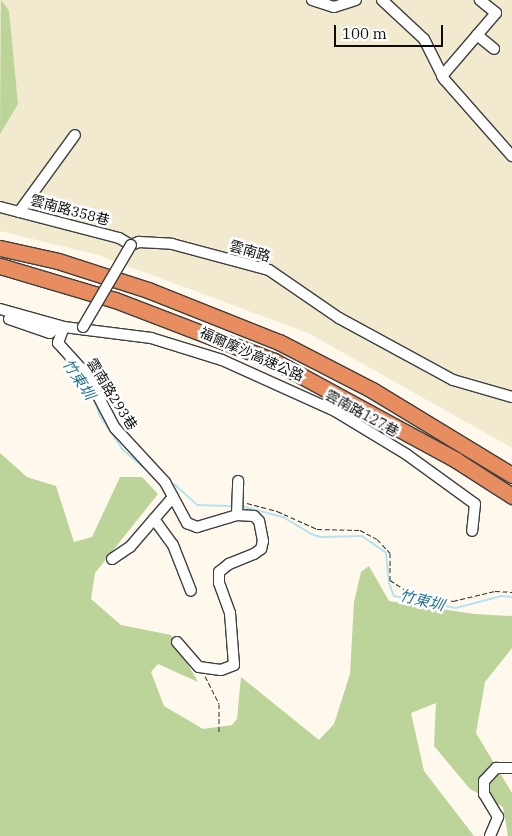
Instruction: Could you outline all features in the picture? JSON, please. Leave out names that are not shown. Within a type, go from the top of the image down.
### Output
[{"type":"highway","name":"福爾摩沙高速公路","points":[[0,248],[58,262],[148,290],[278,342],[372,390],[512,475]]},
{"type":"highway","name":"福爾摩沙高速公路","points":[[0,266],[115,300],[274,361],[456,460],[512,496]]},
{"type":"street","points":[[312,0],[334,7],[356,0]]},
{"type":"street","points":[[382,0],[424,39],[442,76],[512,156]]},
{"type":"street","points":[[442,76],[496,13],[480,0]]},
{"type":"street","points":[[477,35],[494,49]]},
{"type":"street","points":[[20,212],[75,135]]},
{"type":"street","name":"雲南路358巷","points":[[0,207],[119,238],[131,245]]},
{"type":"street","name":"雲南路","points":[[131,245],[139,242],[172,244],[269,270],[339,318],[453,380],[512,397]]},
{"type":"street","points":[[1,313],[61,326],[83,328],[131,245]]},
{"type":"street","name":"雲南路293巷","points":[[61,326],[58,343],[87,375],[115,428],[138,456],[155,469],[187,523],[197,527],[237,509]]},
{"type":"street","name":"雲南路127巷","points":[[83,328],[151,338],[222,360],[335,411],[406,454],[475,504],[472,531]]},
{"type":"street","points":[[177,642],[199,667],[221,670],[234,664],[230,613],[219,583],[220,572],[230,564],[254,554],[260,549],[263,541],[259,521],[254,516],[237,509],[238,481]]},
{"type":"street","points":[[112,559],[130,547],[173,497]]},
{"type":"street","points":[[154,519],[173,545],[191,591]]},
{"type":"street","points":[[490,836],[498,818],[484,794],[484,781],[496,768],[512,768]]},
{"type":"path","points":[[237,509],[277,511],[317,529],[360,530],[377,539],[390,552],[390,580],[407,591],[452,601],[494,591],[512,592]]},
{"type":"path","points":[[199,667],[219,704],[219,732]]},
{"type":"shaded area","points":[[0,0],[512,0],[512,448],[308,333],[98,255],[0,231]]},
{"type":"green space","points":[[1,0],[9,11],[18,104],[0,134]]},
{"type":"green space","points":[[0,453],[27,477],[56,486],[74,542],[92,537],[120,477],[142,477],[158,494],[95,573],[91,599],[121,625],[171,635],[198,682],[158,664],[151,672],[164,706],[203,729],[232,725],[237,719],[241,677],[319,740],[334,724],[350,674],[354,602],[361,572],[369,566],[389,601],[474,614],[512,616],[512,648],[485,682],[476,733],[512,793],[512,836],[508,836],[503,807],[470,789],[434,746],[436,703],[411,713],[424,771],[474,836],[0,836]]},
{"type":"waterway","name":"竹東圳","points":[[68,361],[88,387]]},
{"type":"waterway","name":"竹東圳","points":[[94,398],[100,416],[122,449],[157,479]]},
{"type":"waterway","name":"竹東圳","points":[[174,484],[197,505],[234,506]]},
{"type":"waterway","name":"竹東圳","points":[[241,506],[283,517],[311,534],[321,537],[362,536],[386,553],[389,583],[394,596],[456,608],[501,596],[512,597]]}]
